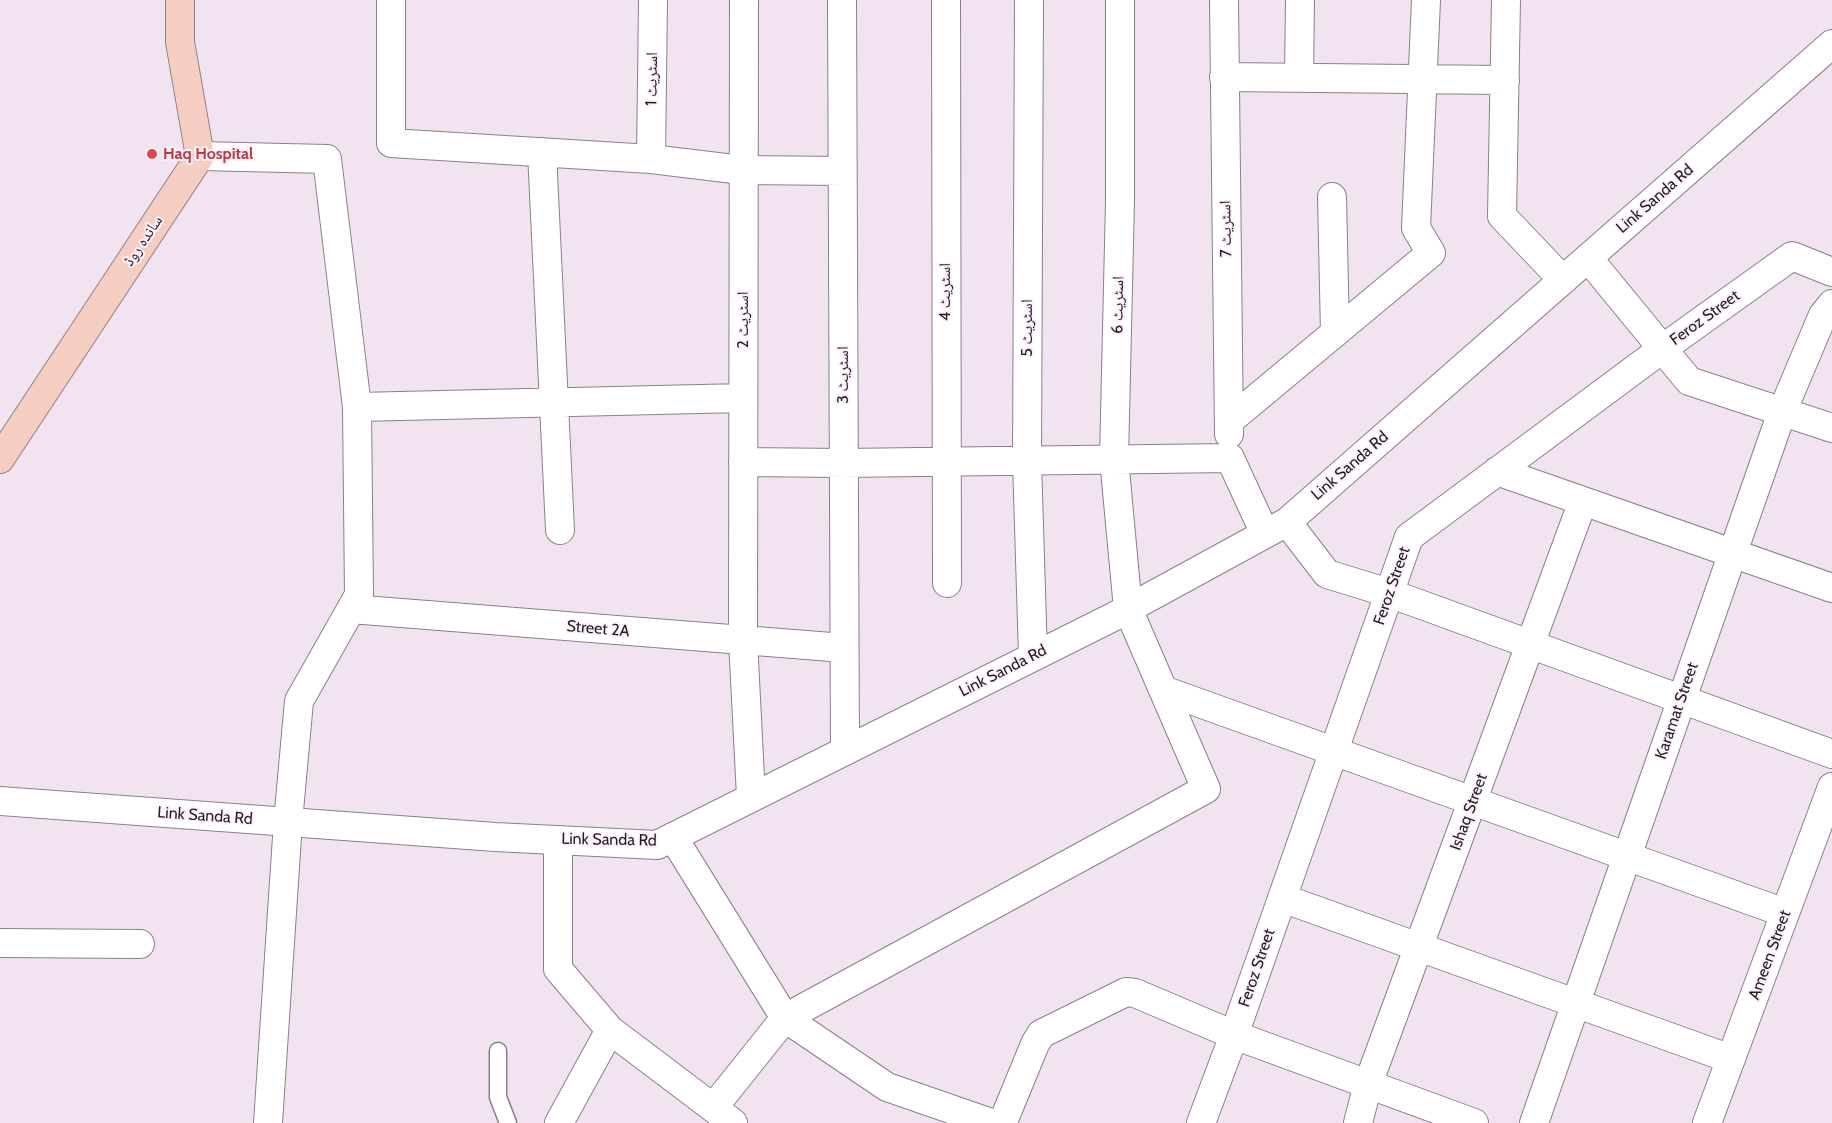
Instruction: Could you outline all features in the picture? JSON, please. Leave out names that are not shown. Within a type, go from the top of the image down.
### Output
[{"type":"main road","points":[[180,0],[180,42],[200,156]]},
{"type":"main road","name":"ساندہ روڈ","points":[[0,459],[200,156]]},
{"type":"street","points":[[391,0],[391,143],[651,159],[742,170],[842,171]]},
{"type":"street","name":"اسٹریٹ 1","points":[[651,159],[653,0]]},
{"type":"street","name":"اسٹریٹ 2","points":[[744,0],[742,170],[743,640],[752,797]]},
{"type":"street","name":"اسٹریٹ 3","points":[[842,0],[845,751]]},
{"type":"street","name":"اسٹریٹ 4","points":[[946,0],[947,584]]},
{"type":"street","name":"اسٹریٹ 5","points":[[1029,0],[1026,461],[1033,656]]},
{"type":"street","name":"اسٹریٹ 6","points":[[785,1018],[1206,789],[1128,608],[1114,459],[1120,192],[1120,0]]},
{"type":"street","name":"اسٹریٹ 7","points":[[1224,0],[1230,458]]},
{"type":"street","points":[[1299,78],[1300,0]]},
{"type":"street","points":[[1229,421],[1431,252],[1416,228],[1426,0]]},
{"type":"street","points":[[1506,0],[1502,216],[1563,280]]},
{"type":"street","name":"Link Sanda Rd","points":[[0,801],[485,836],[657,845],[1128,608],[1276,528],[1832,44]]},
{"type":"street","points":[[1224,77],[1505,80]]},
{"type":"street","points":[[542,152],[560,530]]},
{"type":"street","points":[[200,156],[327,160],[357,407],[359,595],[299,700],[288,822],[268,1123]]},
{"type":"street","points":[[1332,197],[1335,333]]},
{"type":"street","name":"Feroz Street","points":[[1201,1123],[1234,1035],[1409,536],[1662,348],[1792,256],[1832,272]]},
{"type":"street","points":[[1588,258],[1689,381],[1832,428]]},
{"type":"street","name":"Karamat Street","points":[[1534,1123],[1782,412],[1823,315],[1832,304]]},
{"type":"street","points":[[357,407],[743,398]]},
{"type":"street","points":[[743,462],[843,463],[1230,458],[1276,528],[1327,574],[1389,593],[1832,754]]},
{"type":"street","points":[[1497,471],[1832,588]]},
{"type":"street","name":"Ishaq Street","points":[[1358,1123],[1368,1084],[1582,501]]},
{"type":"street","name":"Street 2A","points":[[351,609],[844,648]]},
{"type":"street","points":[[1164,690],[1785,913]]},
{"type":"street","name":"Ameen Street","points":[[1707,1123],[1832,787]]},
{"type":"street","points":[[672,837],[785,1018],[887,1087],[991,1123],[999,1122],[1005,1117],[1034,1044],[1041,1034],[1126,992],[1135,993],[1234,1035],[1474,1123]]},
{"type":"street","points":[[558,840],[558,969],[610,1030],[723,1115],[785,1018]]},
{"type":"street","points":[[1282,898],[1731,1058]]},
{"type":"street","points":[[0,943],[140,944]]},
{"type":"street","points":[[560,1123],[610,1030]]},
{"type":"lane","points":[[498,1052],[498,1097],[508,1123]]},
{"type":"place","name":"Haq Hospital","points":[[152,154]]}]
